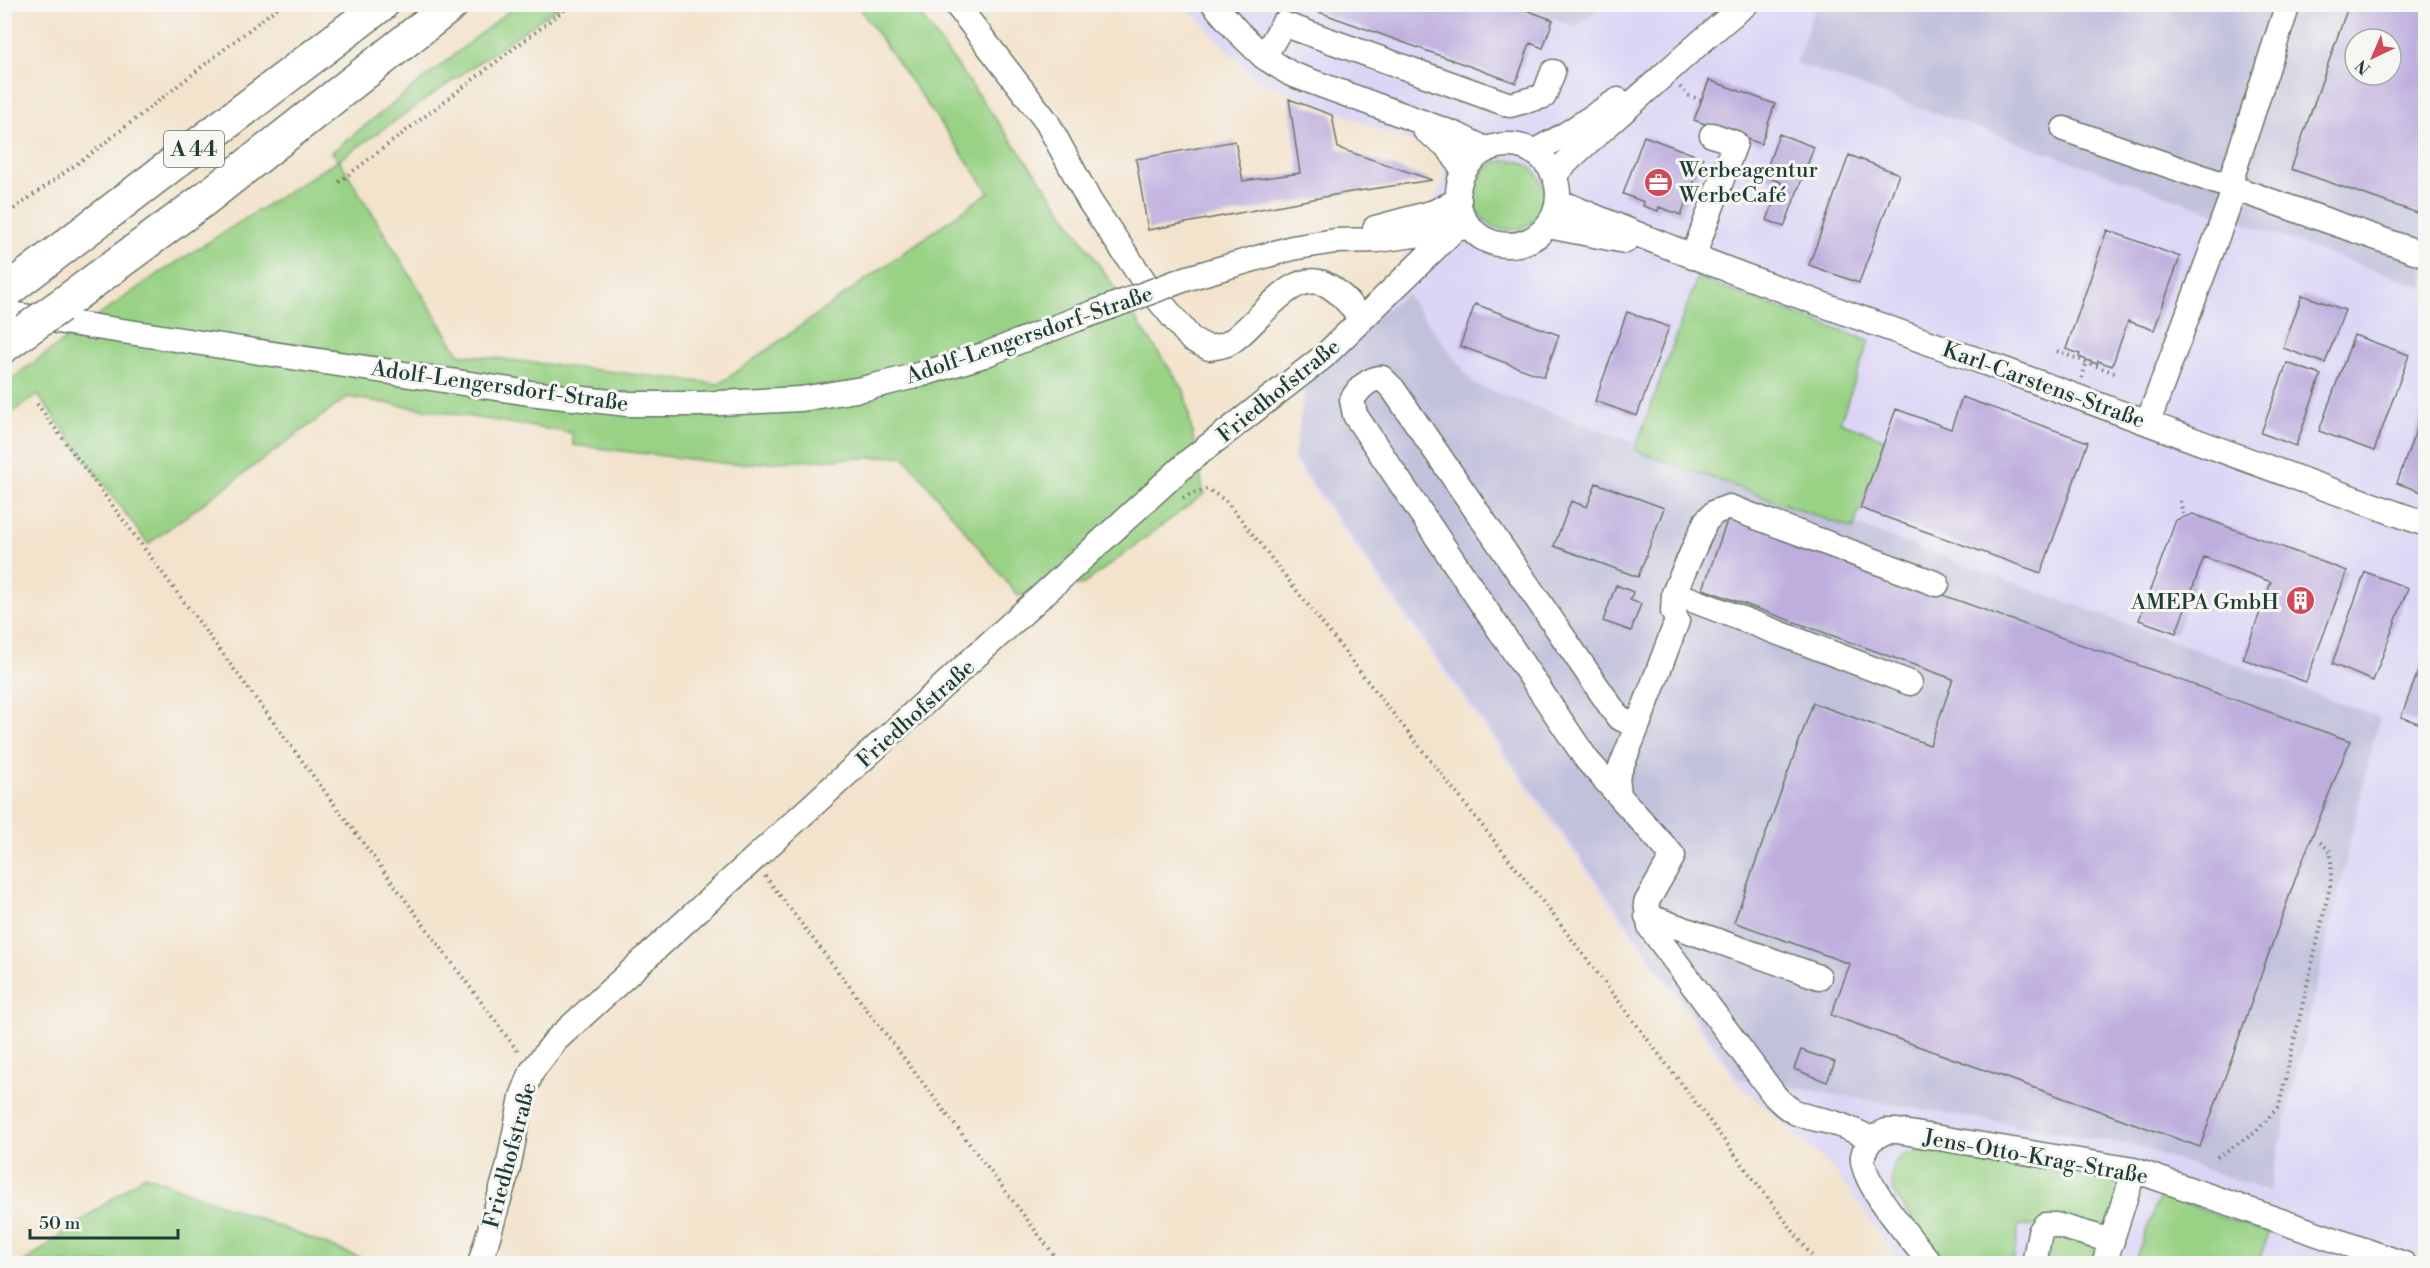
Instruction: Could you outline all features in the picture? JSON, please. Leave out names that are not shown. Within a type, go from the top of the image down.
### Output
[{"type":"highway","name":"A 44","points":[[4,293],[382,4]]},
{"type":"highway","name":"A 44","points":[[12,330],[60,306],[201,202],[452,4]]},
{"type":"street","points":[[956,4],[1047,122],[1090,202],[1149,287],[1191,339],[1209,348],[1228,343],[1294,286],[1312,281],[1324,284],[1338,292],[1361,318]]},
{"type":"street","points":[[1214,4],[1264,57],[1291,74],[1457,135],[1486,150]]},
{"type":"street","points":[[1554,175],[1575,152],[1611,122],[1666,70],[1746,4]]},
{"type":"street","points":[[2148,422],[2232,187],[2288,4]]},
{"type":"street","points":[[1264,57],[1283,24],[1510,105],[1544,96],[1553,72]]},
{"type":"street","points":[[1533,152],[1563,136],[1666,70]]},
{"type":"street","points":[[1409,117],[1448,147],[1464,171]]},
{"type":"street","points":[[2064,129],[2426,255]]},
{"type":"street","points":[[1693,257],[1735,143],[1712,135]]},
{"type":"street","points":[[1510,145],[1533,152],[1545,162],[1554,175],[1558,187],[1555,214],[1548,225],[1531,239],[1509,245],[1494,243],[1461,228],[1459,185],[1464,171],[1474,159],[1486,150],[1510,145]]},
{"type":"street","name":"Adolf-Lengersdorf-Straße","points":[[12,330],[628,404],[700,404],[801,399],[862,389],[919,375],[984,355],[1188,278],[1234,263],[1292,248],[1335,241],[1434,212],[1459,201]]},
{"type":"street","name":"Karl-Carstens-Straße","points":[[1558,201],[1662,246],[2148,422],[2343,496],[2426,524]]},
{"type":"street","name":"Karl-Carstens-Straße","points":[[1548,225],[1613,240],[1662,246]]},
{"type":"street","name":"Friedhofstraße","points":[[480,1263],[508,1168],[522,1097],[532,1071],[556,1040],[1189,461],[1323,357],[1361,318],[1461,228]]},
{"type":"street","name":"Adolf-Lengersdorf-Straße","points":[[1335,241],[1378,240],[1461,228]]},
{"type":"street","points":[[1628,722],[1394,389],[1382,378],[1376,378],[1363,385],[1352,400],[1355,415],[1587,759],[1673,855],[1646,903],[1650,927],[1775,1096],[1789,1110],[1798,1115],[1840,1125],[1872,1139],[1863,1157],[1865,1174],[1876,1192],[1931,1263]]},
{"type":"street","points":[[1619,795],[1617,777],[1628,722],[1677,621],[1673,611],[1674,593],[1692,530],[1715,512],[1729,507],[1937,584]]},
{"type":"street","points":[[1674,593],[1910,683]]},
{"type":"street","points":[[1647,916],[1819,977]]},
{"type":"street","name":"Jens-Otto-Krag-Straße","points":[[1872,1139],[1886,1131],[1897,1131],[2134,1170],[2404,1263]]},
{"type":"street","points":[[2104,1263],[2134,1170]]},
{"type":"street","points":[[2034,1263],[2040,1232],[2045,1225],[2056,1225],[2112,1240]]},
{"type":"path","points":[[4,216],[92,153],[282,4]]},
{"type":"path","points":[[339,182],[572,4]]},
{"type":"path","points":[[852,4],[856,10]]},
{"type":"path","points":[[2057,351],[2115,373]]},
{"type":"path","points":[[37,404],[532,1071]]},
{"type":"path","points":[[1180,500],[1207,489],[1225,500],[1554,916],[1818,1263]]},
{"type":"path","points":[[2180,501],[2184,517]]},
{"type":"path","points":[[2217,1157],[2256,1132],[2279,1106],[2331,882],[2331,852],[2320,842]]},
{"type":"path","points":[[753,861],[1061,1263]]},
{"type":"shaded area","points":[[1185,5],[2425,5],[2425,1263],[1901,1263],[1833,1169],[1737,1082],[1292,459],[1446,179],[1439,153],[1255,79]]},
{"type":"shaded area","points":[[1518,5],[1602,5],[1576,27]]},
{"type":"shaded area","points":[[1816,5],[2425,5],[2425,288],[1796,63]]},
{"type":"shaded area","points":[[1406,294],[1474,384],[2379,717],[2269,1191],[2136,1146],[1738,1078],[1294,457],[1308,371]]},
{"type":"green space","points":[[518,4],[561,5],[339,160],[459,354],[719,384],[989,192],[857,5],[913,5],[1057,203],[1184,390],[1204,494],[1084,584],[1018,596],[904,456],[731,464],[573,445],[572,433],[348,397],[148,544],[38,395],[5,417],[4,384],[147,281],[338,160],[332,152]]},
{"type":"green space","points":[[1509,160],[1522,163],[1534,170],[1541,182],[1544,195],[1541,208],[1534,220],[1522,227],[1509,230],[1496,227],[1484,220],[1477,208],[1474,195],[1477,182],[1484,170],[1496,163]]},
{"type":"green space","points":[[1697,278],[1869,341],[1840,422],[1885,439],[1853,529],[1635,450]]},
{"type":"green space","points":[[1923,1150],[2122,1184],[2106,1229],[2019,1225],[2013,1263],[1947,1264],[1897,1198],[1893,1189],[1894,1166],[1905,1155]]},
{"type":"green space","points":[[145,1175],[374,1263],[23,1263]]},
{"type":"green space","points":[[2160,1195],[2269,1233],[2258,1263],[2134,1263]]},
{"type":"green space","points":[[2055,1236],[2098,1244],[2096,1263],[2045,1264],[2050,1243]]},
{"type":"building","points":[[1306,4],[1510,4],[1553,20],[1543,48],[1530,43],[1516,83],[1305,7]]},
{"type":"building","points":[[2349,4],[2426,6],[2426,216],[2291,169]]},
{"type":"building","points":[[1709,80],[1775,104],[1761,144],[1694,120]]},
{"type":"building","points":[[1289,99],[1332,115],[1338,148],[1432,180],[1345,193],[1148,230],[1136,159],[1235,141],[1243,181],[1300,173]]},
{"type":"building","points":[[1779,134],[1814,147],[1784,227],[1767,220],[1781,182],[1764,176]]},
{"type":"building","points":[[1644,136],[1703,158],[1681,215],[1659,207],[1658,211],[1643,206],[1644,202],[1623,194]]},
{"type":"building","points":[[1849,155],[1899,174],[1859,283],[1809,265]]},
{"type":"building","points":[[2107,230],[2180,257],[2154,330],[2128,321],[2112,366],[2098,361],[2097,364],[2066,349]]},
{"type":"building","points":[[2302,295],[2345,310],[2325,363],[2283,348]]},
{"type":"building","points":[[1475,304],[1559,335],[1544,377],[1460,346]]},
{"type":"building","points":[[1627,312],[1669,327],[1637,416],[1595,401]]},
{"type":"building","points":[[2354,335],[2409,355],[2374,451],[2319,431]]},
{"type":"building","points":[[2287,363],[2321,375],[2296,446],[2261,433]]},
{"type":"building","points":[[1962,397],[2088,442],[2041,573],[1860,508],[1896,409],[1951,429]]},
{"type":"building","points":[[2425,405],[2426,489],[2424,493],[2397,483]]},
{"type":"building","points":[[1596,483],[1664,508],[1638,577],[1554,546],[1571,501],[1587,507]]},
{"type":"building","name":"AMEPA GmbH","points":[[2193,514],[2347,571],[2306,682],[2243,659],[2271,582],[2204,557],[2176,633],[2139,620],[2176,520]]},
{"type":"building","points":[[1728,518],[2350,741],[2296,877],[2200,1147],[1831,1015],[1850,964],[1734,922],[1813,703],[1930,745],[1953,679],[1703,589]]},
{"type":"building","points":[[2365,572],[2408,588],[2373,681],[2332,664]]},
{"type":"building","points":[[1616,585],[1633,592],[1630,600],[1641,604],[1631,631],[1603,621]]},
{"type":"building","points":[[2426,650],[2426,726],[2401,717]]},
{"type":"building","points":[[1801,1050],[1835,1062],[1827,1082],[1794,1069]]},
{"type":"place","name":"Werbeagentur WerbeCafé","points":[[1658,182]]},
{"type":"place","name":"AMEPA GmbH","points":[[2300,601]]}]
